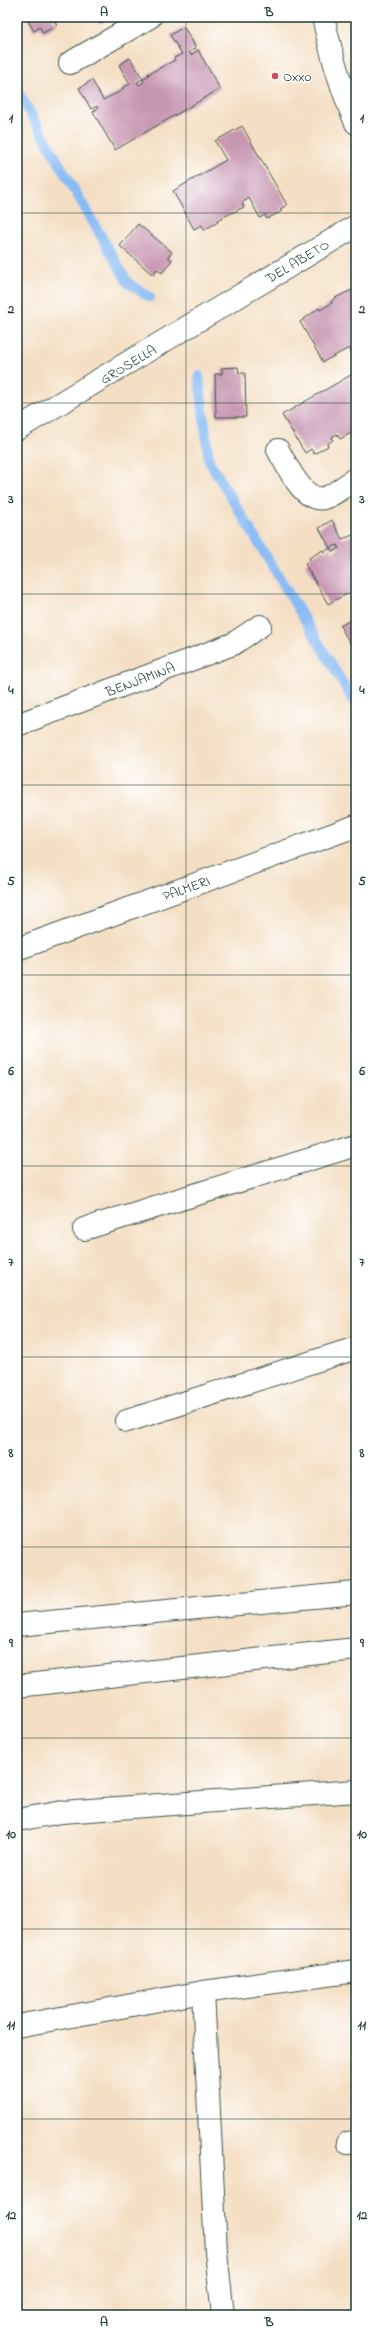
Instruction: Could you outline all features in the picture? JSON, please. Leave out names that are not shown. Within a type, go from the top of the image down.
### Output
[{"type":"street","points":[[70,63],[150,17]]},
{"type":"street","points":[[323,17],[334,61],[356,123]]},
{"type":"street","name":"DEL ABETO","points":[[238,297],[356,226]]},
{"type":"street","name":"GROSELLA","points":[[17,430],[238,297]]},
{"type":"street","points":[[278,450],[304,492],[315,498],[325,498],[356,478]]},
{"type":"street","name":"BENJAMINA","points":[[17,725],[233,644],[260,626]]},
{"type":"street","name":"PALMERI","points":[[17,949],[356,826]]},
{"type":"street","points":[[84,1229],[356,1145]]},
{"type":"street","points":[[126,1421],[356,1348]]},
{"type":"street","points":[[17,1625],[356,1593]]},
{"type":"street","points":[[17,1686],[356,1649]]},
{"type":"street","points":[[17,1820],[62,1812],[356,1791]]},
{"type":"street","points":[[17,2026],[203,1992],[356,1970]]},
{"type":"street","points":[[203,1992],[216,2252],[223,2315]]},
{"type":"building","points":[[26,17],[58,17],[53,19],[57,25],[43,33],[40,27],[34,31]]},
{"type":"building","points":[[96,17],[112,17],[100,24]]},
{"type":"building","points":[[184,27],[196,48],[189,52],[191,55],[198,50],[220,89],[115,150],[93,112],[98,108],[97,106],[91,109],[79,88],[92,80],[103,100],[123,90],[122,88],[130,84],[119,65],[130,58],[143,79],[149,75],[148,74],[175,60],[174,58],[182,54],[170,35]],"holes":[[[143,79],[144,82],[139,85],[137,82]]]},
{"type":"building","points":[[242,126],[287,205],[280,209],[282,211],[267,219],[265,215],[260,218],[249,198],[242,203],[244,207],[217,220],[218,222],[204,230],[202,225],[194,229],[173,191],[226,160],[215,141]]},
{"type":"building","points":[[138,224],[172,252],[168,257],[172,260],[162,273],[157,269],[153,275],[120,246]]},
{"type":"building","points":[[356,288],[356,360],[349,348],[323,362],[300,322],[319,308],[320,310],[332,303],[331,301],[337,297]]},
{"type":"building","points":[[238,367],[239,373],[245,373],[246,417],[216,417],[215,374],[222,374],[222,368]]},
{"type":"building","points":[[356,372],[355,431],[340,439],[337,434],[332,437],[333,440],[327,444],[328,446],[314,454],[311,449],[305,453],[282,415]]},
{"type":"building","points":[[332,520],[342,539],[356,534],[356,589],[328,604],[305,564],[310,560],[309,558],[323,550],[324,552],[330,548],[319,528]],"holes":[[[337,545],[339,548],[333,552],[330,548]]]},
{"type":"building","points":[[356,617],[356,653],[340,626]]},
{"type":"waterway","points":[[17,90],[128,283],[150,297]]},
{"type":"waterway","points":[[199,376],[209,461],[356,705]]},
{"type":"place","name":"Oxxo","points":[[275,76]]}]
